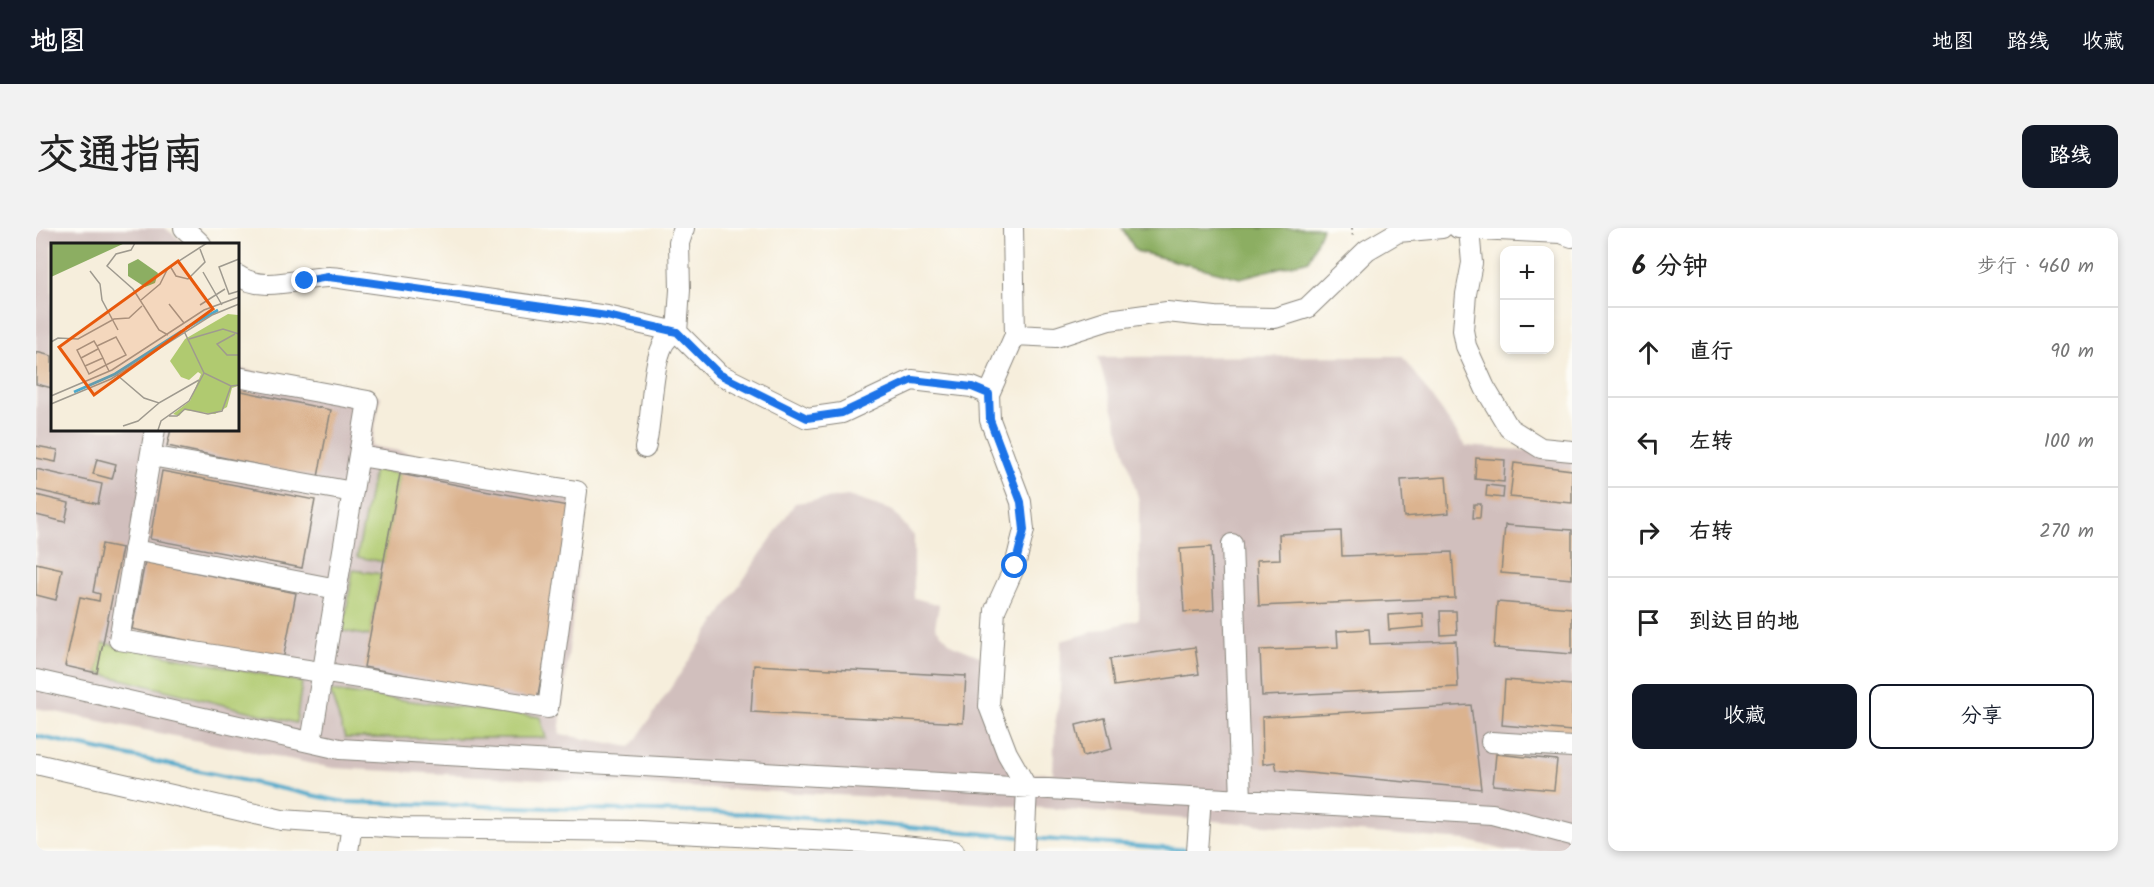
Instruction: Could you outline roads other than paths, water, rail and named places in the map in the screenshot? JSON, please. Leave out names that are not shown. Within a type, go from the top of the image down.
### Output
[{"type":"street","points":[[184,228],[200,243]]},
{"type":"street","points":[[677,332],[680,290],[679,243],[684,228]]},
{"type":"street","points":[[1014,228],[1015,335],[989,394],[990,420],[1021,502],[1024,530],[1015,566],[995,610],[989,706],[1007,753],[1027,794],[1024,851]]},
{"type":"street","points":[[1015,335],[1056,337],[1109,320],[1167,312],[1215,317],[1275,318],[1307,308],[1367,250],[1398,232],[1442,228]]},
{"type":"street","points":[[1447,228],[1561,234],[1572,237]]},
{"type":"street","points":[[1469,229],[1472,263],[1466,294],[1463,330],[1466,346],[1485,388],[1509,428],[1541,448],[1572,451]]},
{"type":"street","points":[[238,276],[242,279],[270,284],[328,277],[345,279],[607,316],[677,332],[719,374],[807,418],[842,413],[912,380],[972,387],[989,394]]},
{"type":"street","points":[[645,448],[649,435],[651,405],[661,350],[668,337],[677,332]]},
{"type":"street","points":[[238,377],[368,401],[311,742]]},
{"type":"street","points":[[155,430],[119,640],[322,674],[548,708],[577,491],[359,456]]},
{"type":"street","points":[[150,456],[353,492]]},
{"type":"street","points":[[1232,544],[1241,800]]},
{"type":"street","points":[[134,550],[337,589]]},
{"type":"street","points":[[36,680],[339,748],[1027,794],[1200,810],[1490,827],[1572,849]]},
{"type":"street","points":[[36,692],[338,758],[1027,794],[1241,800],[1492,814],[1572,835]]},
{"type":"street","points":[[1491,742],[1572,747]]},
{"type":"street","points":[[36,764],[282,820],[401,828],[639,831],[872,843],[954,851]]},
{"type":"street","points":[[1197,851],[1200,810]]},
{"type":"street","points":[[348,851],[352,825]]},
{"type":"waterway","points":[[36,736],[344,802],[760,814],[1020,837]]},
{"type":"waterway","points":[[1030,838],[1190,850]]}]
